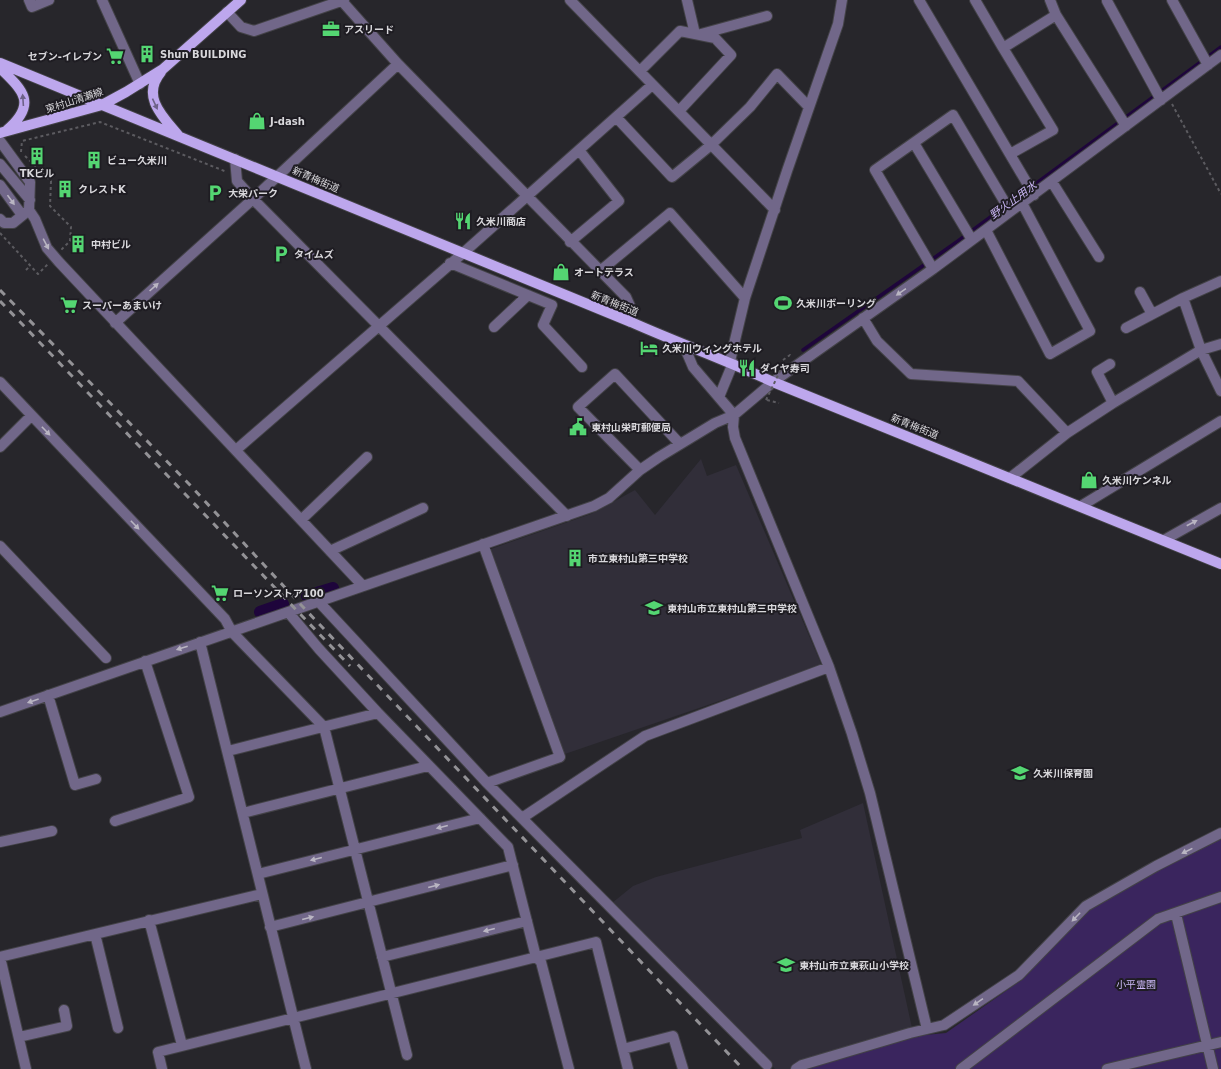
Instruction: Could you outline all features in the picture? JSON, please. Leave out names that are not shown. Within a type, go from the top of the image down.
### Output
[{"type":"main road","name":"東村山清瀬線","points":[[2,132],[102,105],[140,84],[163,69],[241,0]]},
{"type":"main road","points":[[0,58],[20,71]]},
{"type":"main road","name":"新青梅街道","points":[[0,63],[462,254],[631,322],[684,346],[732,362],[773,382],[1221,564]]},
{"type":"main road","points":[[0,68],[20,71]]},
{"type":"main road","points":[[0,68],[20,87],[24,99],[22,112],[18,120],[2,132]]},
{"type":"main road","points":[[163,69],[154,84],[152,98],[158,110],[179,137]]},
{"type":"street","points":[[29,0],[32,7],[49,0]]},
{"type":"street","points":[[102,0],[140,84]]},
{"type":"street","points":[[227,12],[241,27],[254,31],[342,0],[398,64],[570,242],[626,297],[630,306],[631,322]]},
{"type":"street","points":[[570,0],[775,210]]},
{"type":"street","points":[[686,0],[697,34]]},
{"type":"street","points":[[719,398],[732,362],[745,298],[808,106],[838,24],[842,0]]},
{"type":"street","points":[[919,0],[1031,190]]},
{"type":"street","points":[[975,0],[1053,130],[1010,154]]},
{"type":"street","points":[[1050,0],[1056,15],[1116,113],[1125,125]]},
{"type":"street","points":[[1172,0],[1208,64]]},
{"type":"street","points":[[1107,1],[1153,87],[1163,98]]},
{"type":"street","points":[[1003,48],[1056,15]]},
{"type":"street","points":[[697,34],[767,16]]},
{"type":"street","points":[[640,72],[680,31],[715,38],[731,55],[679,111]]},
{"type":"street","points":[[0,712],[567,516],[594,506],[609,498],[640,470],[715,423],[734,415],[773,382],[863,318],[930,264],[986,230],[1009,210],[1022,203],[1031,190],[1052,182],[1125,125],[1221,55]]},
{"type":"street","points":[[115,323],[253,199],[398,64]]},
{"type":"street","points":[[616,117],[672,178],[711,145],[750,107],[777,74],[808,106]]},
{"type":"street","points":[[236,450],[380,326],[652,85]]},
{"type":"street","points":[[930,264],[875,170],[953,115],[1009,210]]},
{"type":"street","points":[[0,141],[30,182],[27,208],[8,224],[0,219]]},
{"type":"street","points":[[914,143],[971,238]]},
{"type":"street","points":[[570,242],[619,201],[579,150]]},
{"type":"street","points":[[235,159],[237,181],[253,199],[567,516]]},
{"type":"street","points":[[0,160],[21,169]]},
{"type":"street","points":[[0,164],[35,219],[47,248],[115,323],[363,586]]},
{"type":"street","points":[[1052,182],[1099,257]]},
{"type":"street","points":[[0,185],[27,208]]},
{"type":"street","points":[[986,230],[1050,354],[1090,331],[1022,203]]},
{"type":"street","points":[[600,271],[670,213],[745,298]]},
{"type":"street","points":[[450,263],[552,305],[543,325],[582,367]]},
{"type":"street","points":[[1126,328],[1183,298],[1221,281]]},
{"type":"street","points":[[1140,292],[1152,314]]},
{"type":"street","points":[[494,327],[528,295]]},
{"type":"street","points":[[1183,298],[1201,350],[1221,391]]},
{"type":"street","points":[[863,318],[878,341],[911,374],[1018,381],[1067,433]]},
{"type":"street","points":[[1010,478],[1067,433],[1113,403],[1201,350],[1221,344]]},
{"type":"street","points":[[684,346],[692,367],[734,415],[733,426],[735,438],[829,667],[870,793],[927,1029]]},
{"type":"street","points":[[1110,364],[1097,372],[1113,403]]},
{"type":"street","points":[[640,470],[578,407],[615,374],[680,444]]},
{"type":"street","points":[[0,382],[225,619],[232,632],[324,727],[341,787],[368,903],[407,1055]]},
{"type":"street","points":[[0,447],[31,416]]},
{"type":"street","points":[[1081,506],[1221,421]]},
{"type":"street","points":[[301,520],[367,457]]},
{"type":"street","points":[[330,551],[423,508]]},
{"type":"street","points":[[1164,540],[1221,508]]},
{"type":"street","points":[[484,544],[560,757],[487,783]]},
{"type":"street","points":[[0,546],[106,658]]},
{"type":"street","points":[[319,602],[487,783],[767,1065]]},
{"type":"street","points":[[288,612],[319,649],[378,713],[508,847],[536,957],[541,962],[569,1069]]},
{"type":"street","points":[[200,642],[306,1069]]},
{"type":"street","points":[[115,821],[189,797],[145,661]]},
{"type":"street","points":[[522,818],[645,736],[829,667]]},
{"type":"street","points":[[48,695],[75,785],[96,778]]},
{"type":"street","points":[[228,751],[378,713]]},
{"type":"street","points":[[243,813],[428,766]]},
{"type":"street","points":[[258,874],[480,818]]},
{"type":"street","points":[[0,842],[52,831]]},
{"type":"street","points":[[796,1069],[910,1033],[944,1025],[1019,975],[1086,906],[1156,866],[1221,833]]},
{"type":"street","points":[[270,927],[513,865]]},
{"type":"street","points":[[26,1069],[0,957],[262,894]]},
{"type":"street","points":[[961,1069],[1158,919],[1176,914],[1221,897]]},
{"type":"street","points":[[1176,914],[1214,1069]]},
{"type":"street","points":[[149,920],[182,1045]]},
{"type":"street","points":[[382,957],[527,921]]},
{"type":"street","points":[[95,934],[118,1028]]},
{"type":"street","points":[[162,1069],[158,1052],[596,942],[623,1050],[626,1069]]},
{"type":"street","points":[[19,1037],[67,1026],[64,1010]]},
{"type":"street","points":[[623,1050],[673,1036],[683,1069]]},
{"type":"street","points":[[1107,1069],[1221,1042]]},
{"type":"path","points":[[1163,98],[1221,194]]},
{"type":"path","points":[[0,233],[38,274],[55,257],[70,240],[71,227],[50,206],[51,181],[21,152],[22,141],[100,122],[236,176]]},
{"type":"path","points":[[26,270],[30,266]]},
{"type":"path","points":[[779,403],[766,400],[784,363]]},
{"type":"shaded area","name":"東村山市立東村山第三中学校","points":[[701,459],[707,476],[736,465],[822,666],[562,755],[491,549],[591,514],[635,490],[655,515]]},
{"type":"shaded area","name":"東村山市立東萩山小学校","points":[[863,803],[912,1028],[800,1063],[790,1069],[775,1069],[612,903],[633,886],[656,877],[802,838],[800,830]]},
{"type":"green space","name":"小平霊園","points":[[1221,839],[1221,1069],[802,1069],[915,1036],[946,1033],[1023,979],[1089,908],[1139,879]]},
{"type":"waterway","name":"野火止用水","points":[[803,350],[958,241],[1221,47]]},
{"type":"waterway","name":"野火止用水","points":[[307,596],[333,588]]},
{"type":"waterway","name":"野火止用水","points":[[260,612],[283,604]]},
{"type":"railway","points":[[0,290],[189,484],[303,607],[743,1069]]},
{"type":"railway","points":[[0,301],[350,666]]},
{"type":"place","name":"アスリード","points":[[331,29]]},
{"type":"place","name":"Shun BUILDING","points":[[147,54]]},
{"type":"place","name":"セブン-イレブン","points":[[115,56]]},
{"type":"place","name":"J-dash","points":[[257,121]]},
{"type":"place","name":"TKビル","points":[[37,156]]},
{"type":"place","name":"ビュー久米川","points":[[94,160]]},
{"type":"place","name":"クレストK","points":[[65,189]]},
{"type":"place","name":"大栄パーク","points":[[215,193]]},
{"type":"place","name":"久米川商店","points":[[463,221]]},
{"type":"place","name":"中村ビル","points":[[78,244]]},
{"type":"place","name":"タイムズ","points":[[281,254]]},
{"type":"place","name":"オートテラス","points":[[561,272]]},
{"type":"place","name":"久米川ボーリング","points":[[783,303]]},
{"type":"place","name":"スーパーあまいけ","points":[[69,305]]},
{"type":"place","name":"久米川ウィングホテル","points":[[649,348]]},
{"type":"place","name":"ダイヤ寿司","points":[[747,368]]},
{"type":"place","name":"東村山栄町郵便局","points":[[578,427]]},
{"type":"place","name":"久米川ケンネル","points":[[1089,480]]},
{"type":"place","name":"市立東村山第三中学校","points":[[575,558]]},
{"type":"place","name":"ローソンストア100","points":[[220,593]]},
{"type":"place","name":"東村山市立東村山第三中学校","points":[[654,608]]},
{"type":"place","name":"久米川保育園","points":[[1020,773]]},
{"type":"place","name":"東村山市立東萩山小学校","points":[[786,965]]}]
